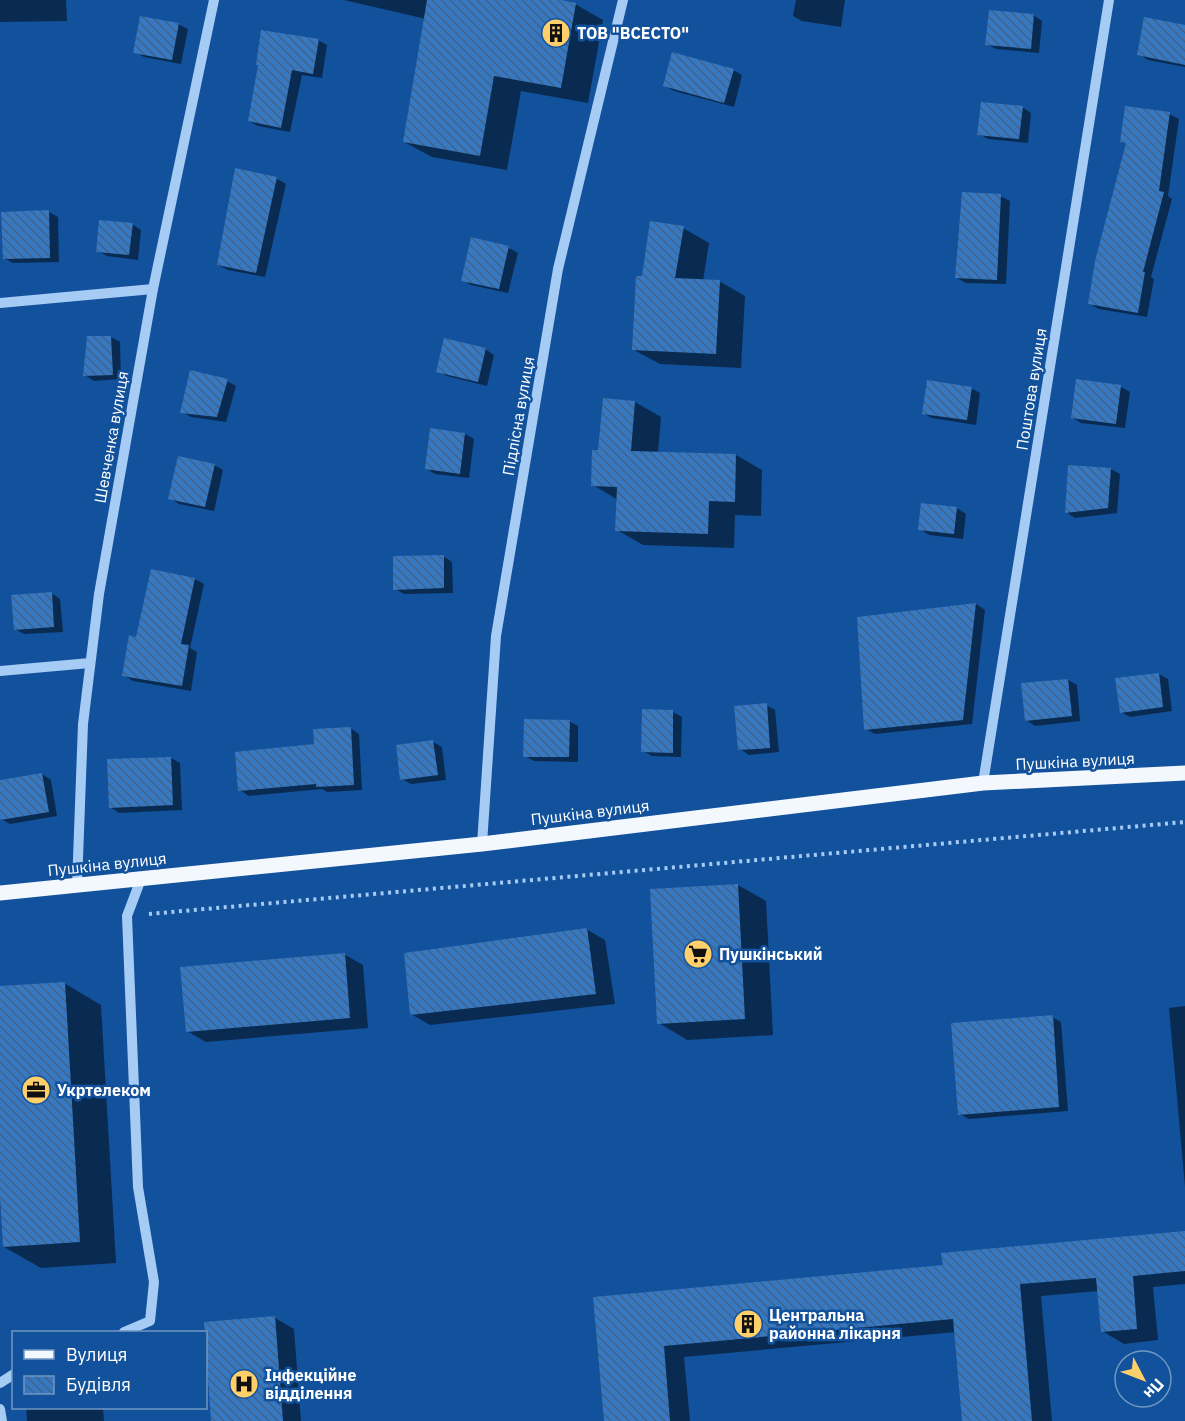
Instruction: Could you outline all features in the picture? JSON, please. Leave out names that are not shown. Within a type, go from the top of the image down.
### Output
[{"type":"main road","name":"Пушкіна вулиця","points":[[0,893],[482,843],[983,783],[1185,773]]},
{"type":"street","name":"Шевченка вулиця","points":[[77,885],[83,723],[99,594],[153,289],[214,0]]},
{"type":"street","name":"Підлісна вулиця","points":[[482,843],[496,636],[558,269],[623,0]]},
{"type":"street","name":"Поштова вулиця","points":[[983,783],[1109,0]]},
{"type":"street","points":[[0,303],[153,289]]},
{"type":"street","points":[[0,671],[90,663]]},
{"type":"street","points":[[126,1331],[150,1321],[154,1282],[138,1187],[127,916],[141,879]]},
{"type":"street","points":[[0,1409],[2,1421]]},
{"type":"path","points":[[127,916],[1185,822]]},
{"type":"building","points":[[427,0],[561,0],[576,3],[561,88],[494,76],[480,156],[403,142]]},
{"type":"building","points":[[989,10],[1034,14],[1031,49],[985,45]]},
{"type":"building","points":[[140,16],[179,23],[172,60],[133,53]]},
{"type":"building","points":[[1144,17],[1185,25],[1185,65],[1137,55]]},
{"type":"building","points":[[261,30],[319,39],[313,74],[292,70],[281,128],[248,121],[258,65],[256,65]]},
{"type":"building","points":[[672,52],[734,69],[724,103],[663,86]]},
{"type":"building","points":[[981,102],[1023,106],[1019,139],[977,135]]},
{"type":"building","points":[[1125,106],[1170,112],[1159,191],[1164,192],[1143,272],[1145,272],[1138,313],[1088,304],[1095,261],[1126,143],[1120,142]]},
{"type":"building","points":[[235,168],[277,177],[256,273],[217,265]]},
{"type":"building","points":[[962,192],[1001,194],[997,280],[955,278]]},
{"type":"building","points":[[49,210],[50,258],[3,259],[1,212]]},
{"type":"building","points":[[99,220],[133,223],[129,255],[96,252]]},
{"type":"building","points":[[650,221],[684,226],[675,278],[720,280],[716,354],[632,350],[636,276],[642,276]]},
{"type":"building","points":[[471,237],[509,246],[499,289],[461,281]]},
{"type":"building","points":[[87,336],[111,336],[113,375],[83,376]]},
{"type":"building","points":[[444,338],[486,348],[478,382],[436,372]]},
{"type":"building","points":[[190,370],[228,379],[217,417],[180,413]]},
{"type":"building","points":[[1076,379],[1121,385],[1116,424],[1071,418]]},
{"type":"building","points":[[927,380],[972,387],[967,420],[922,414]]},
{"type":"building","points":[[603,398],[635,401],[631,451],[736,454],[735,502],[709,501],[708,534],[615,531],[617,487],[591,486],[592,450],[598,450]]},
{"type":"building","points":[[430,428],[465,433],[460,474],[425,469]]},
{"type":"building","points":[[178,456],[215,464],[205,507],[168,499]]},
{"type":"building","points":[[1068,465],[1111,468],[1108,508],[1065,513]]},
{"type":"building","points":[[921,503],[957,507],[954,534],[918,530]]},
{"type":"building","points":[[444,555],[444,588],[393,590],[393,556]]},
{"type":"building","points":[[151,569],[195,578],[181,644],[189,645],[182,686],[122,676],[129,635],[136,637]]},
{"type":"building","points":[[52,592],[54,627],[14,630],[11,595]]},
{"type":"building","points":[[976,603],[963,720],[864,730],[857,617]]},
{"type":"building","points":[[1159,673],[1163,707],[1120,713],[1115,678]]},
{"type":"building","points":[[1068,679],[1072,716],[1025,721],[1021,683]]},
{"type":"building","points":[[767,703],[770,748],[738,750],[734,706]]},
{"type":"building","points":[[642,709],[673,710],[673,753],[641,752]]},
{"type":"building","points":[[524,719],[570,720],[569,757],[523,757]]},
{"type":"building","points":[[351,727],[354,785],[316,787],[316,784],[238,791],[235,752],[314,744],[313,729]]},
{"type":"building","points":[[433,740],[438,775],[400,780],[396,745]]},
{"type":"building","points":[[171,757],[173,805],[109,808],[107,759]]},
{"type":"building","points":[[42,773],[49,812],[0,820],[0,780]]},
{"type":"building","name":"Пушкінський","points":[[738,884],[745,1019],[657,1024],[650,889]]},
{"type":"building","points":[[587,928],[596,994],[410,1015],[404,953]]},
{"type":"building","points":[[345,953],[350,1018],[186,1032],[180,967]]},
{"type":"building","name":"Укртелеком","points":[[65,982],[80,1242],[3,1247],[0,1195],[0,986]]},
{"type":"building","points":[[1053,1015],[1059,1107],[958,1115],[951,1023]]},
{"type":"building","name":"Центральна районна лікарня","points":[[1185,1231],[1185,1271],[1133,1276],[1137,1329],[1101,1332],[1096,1278],[1020,1284],[1032,1421],[962,1421],[953,1319],[664,1346],[670,1421],[604,1421],[593,1297],[943,1265],[941,1253]]},
{"type":"building","name":"Інфекційне відділення","points":[[275,1316],[283,1421],[211,1421],[207,1331],[205,1331],[204,1322]]},
{"type":"place","name":"ТОВ \"ВСЕСТО\"","points":[[556,33]]},
{"type":"place","name":"Пушкінський","points":[[698,954]]},
{"type":"place","name":"Укртелеком","points":[[36,1090]]},
{"type":"place","name":"Центральна районна лікарня","points":[[748,1324]]},
{"type":"place","name":"Інфекційне відділення","points":[[244,1384]]}]
